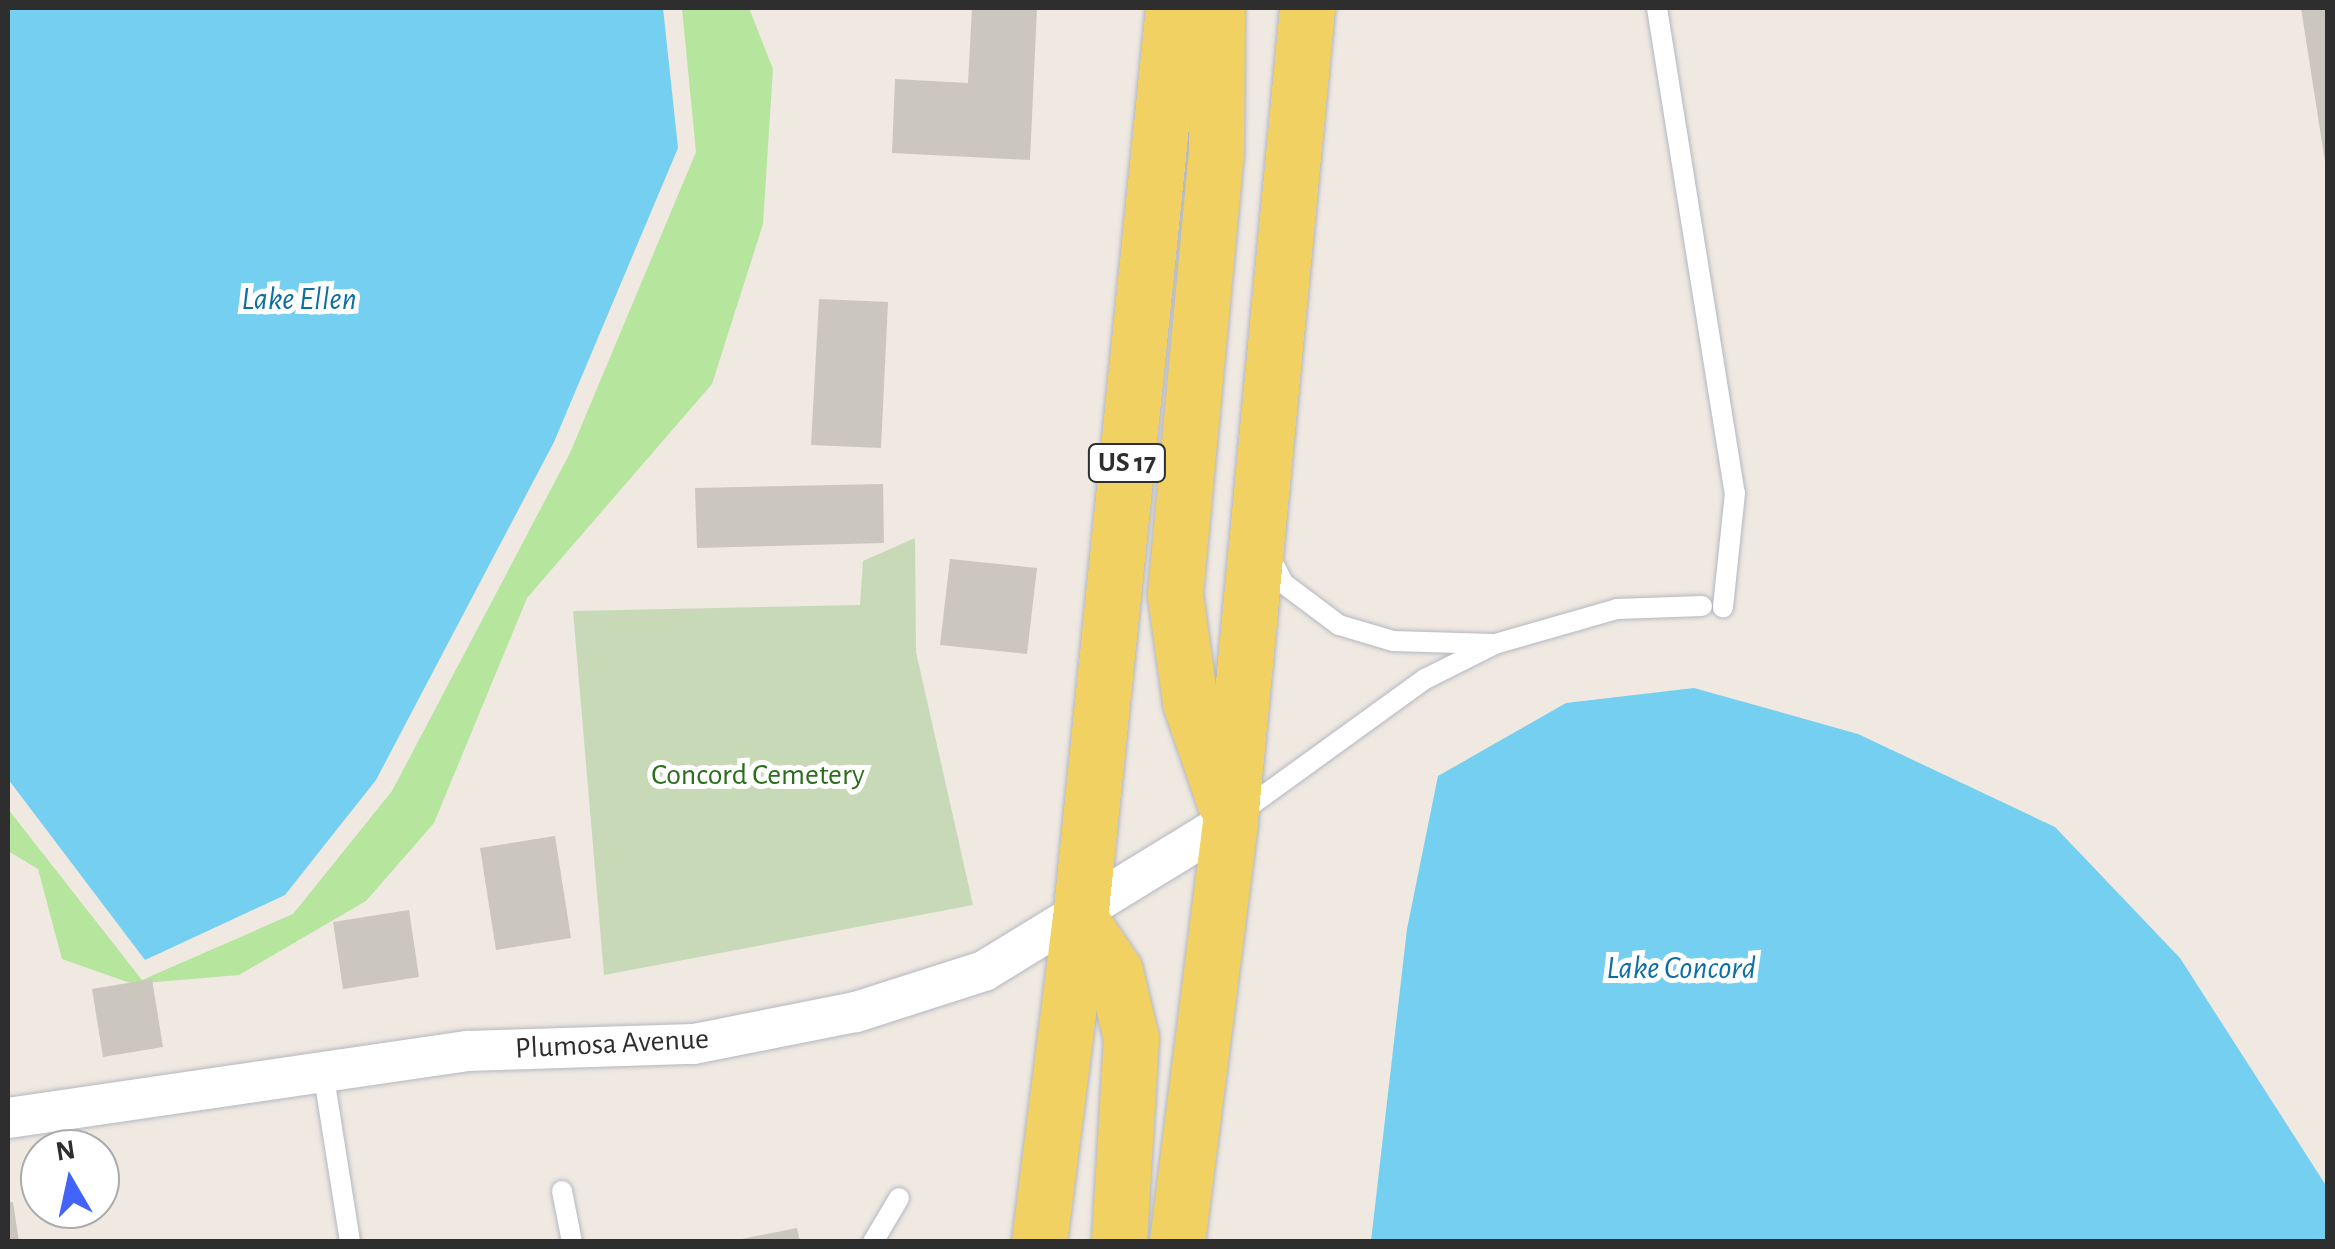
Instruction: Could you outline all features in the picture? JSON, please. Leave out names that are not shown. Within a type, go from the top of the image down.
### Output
[{"type":"main road","name":"US 17","points":[[1039,1242],[1080,918],[1174,8]]},
{"type":"main road","points":[[1217,8],[1216,151],[1175,595],[1190,702],[1230,820]]},
{"type":"main road","points":[[1177,1242],[1230,820],[1307,8]]},
{"type":"main road","points":[[1080,918],[1114,971],[1131,1038],[1118,1242]]},
{"type":"street","name":"Plumosa Avenue","points":[[8,1118],[467,1051],[730,1037],[856,1012],[984,971],[1080,918],[1230,820]]},
{"type":"lane","points":[[1230,820],[1425,679],[1495,644],[1617,608],[1713,606],[1734,493],[1657,8]]},
{"type":"lane","points":[[1256,529],[1283,584],[1340,625],[1393,641],[1495,644]]},
{"type":"lane","points":[[323,1072],[350,1242]]},
{"type":"lane","points":[[562,1191],[572,1242]]},
{"type":"lane","points":[[873,1242],[899,1198]]},
{"type":"green space","points":[[682,8],[749,8],[773,69],[763,224],[712,384],[527,598],[434,823],[366,901],[239,975],[133,984],[62,959],[38,869],[8,851],[8,809],[142,980],[293,914],[392,791],[570,453],[696,152]]},
{"type":"green space","name":"Concord Cemetery","points":[[915,538],[916,652],[973,905],[604,975],[573,611],[860,605],[863,561]]},
{"type":"water","name":"Lake Ellen","points":[[8,8],[663,8],[678,148],[554,442],[376,780],[285,895],[145,960],[8,779]]},
{"type":"water","name":"Lake Concord","points":[[1694,688],[1858,734],[2055,827],[2180,958],[2327,1187],[2327,1241],[1371,1241],[1407,929],[1438,776],[1566,703]]},
{"type":"building","points":[[972,8],[1037,8],[1030,160],[892,153],[895,79],[968,83]]},
{"type":"building","points":[[2301,8],[2328,8],[2325,162]]},
{"type":"building","points":[[819,299],[888,302],[881,448],[811,445]]},
{"type":"building","points":[[883,484],[884,543],[697,548],[695,488]]},
{"type":"building","points":[[950,559],[1037,568],[1027,654],[940,645]]},
{"type":"building","points":[[555,836],[571,938],[496,950],[480,848]]},
{"type":"building","points":[[409,910],[419,977],[343,989],[333,922]]},
{"type":"building","points":[[152,979],[163,1047],[103,1057],[92,989]]},
{"type":"building","points":[[8,1202],[13,1202],[19,1242],[8,1242]]},
{"type":"building","points":[[797,1228],[800,1242],[737,1242],[737,1240]]}]
